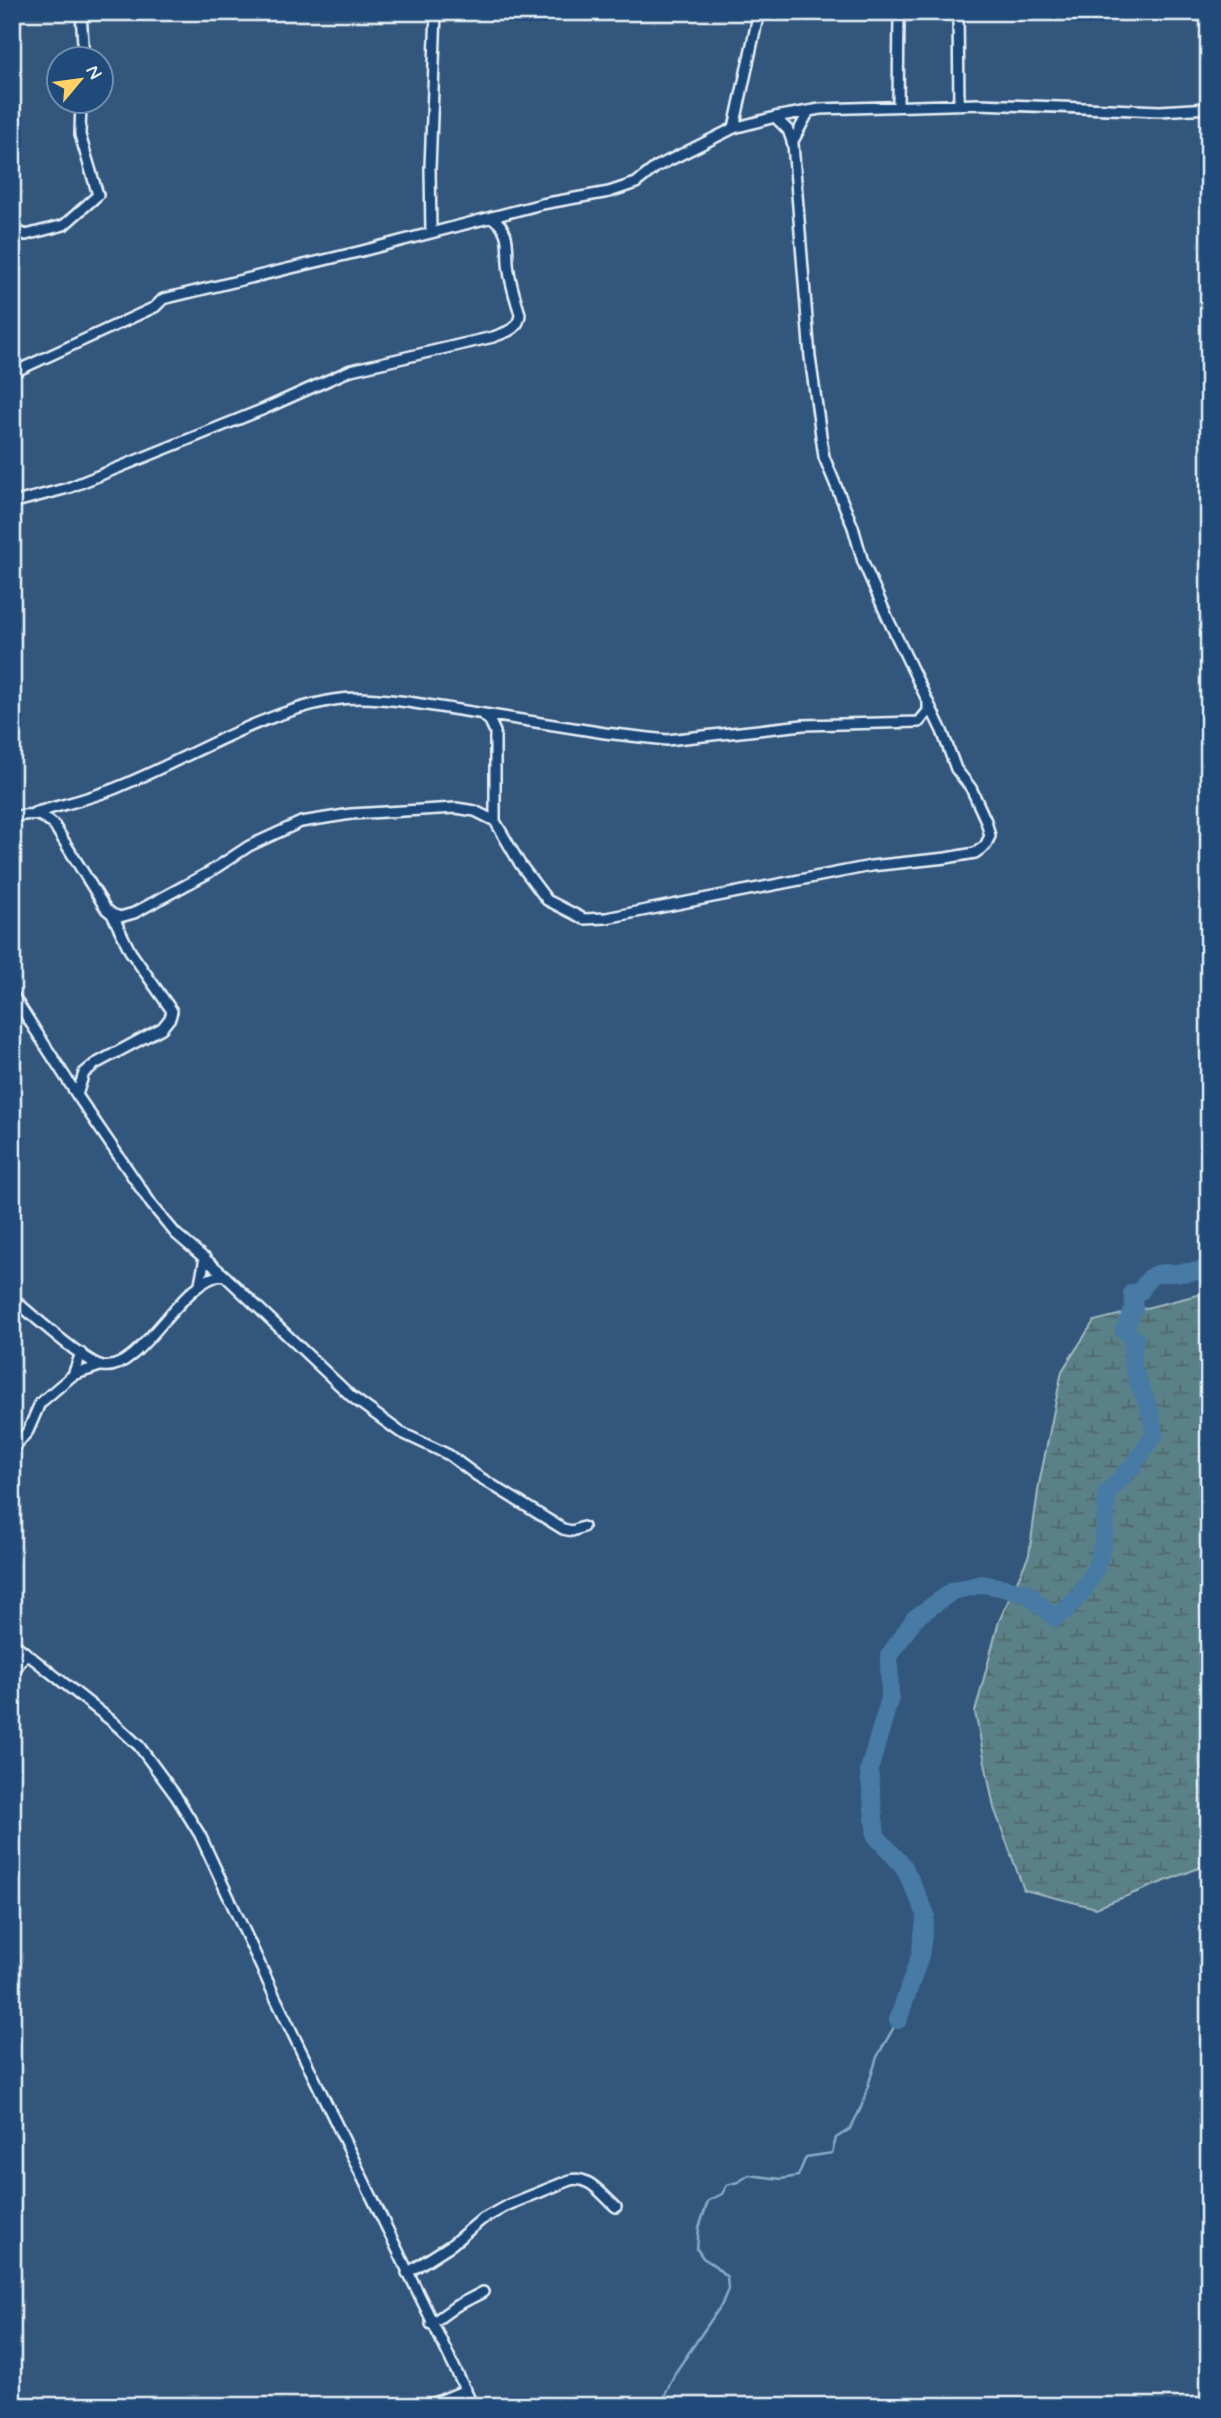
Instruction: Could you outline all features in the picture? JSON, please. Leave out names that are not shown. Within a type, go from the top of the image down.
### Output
[{"type":"street","points":[[81,12],[83,46]]},
{"type":"street","points":[[431,233],[430,168],[436,12]]},
{"type":"street","points":[[734,128],[759,12]]},
{"type":"street","points":[[898,106],[899,12]]},
{"type":"street","points":[[958,12],[959,105]]},
{"type":"street","points":[[12,373],[155,307],[163,299],[542,204],[609,192],[636,183],[656,166],[734,128],[775,117],[809,111],[898,106],[959,105],[1160,111],[1209,108]]},
{"type":"street","points":[[792,143],[809,111]]},
{"type":"street","points":[[12,233],[17,231],[26,235],[64,225],[97,195],[80,135],[81,116]]},
{"type":"street","points":[[480,713],[490,721],[495,732],[495,821],[520,864],[547,900],[584,919],[606,918],[871,866],[975,853],[985,846],[990,836],[971,788],[956,769],[946,740],[863,562],[853,527],[824,457],[810,357],[792,143],[788,130],[775,117]]},
{"type":"street","points":[[12,503],[68,488],[264,409],[351,370],[493,337],[513,329],[520,322],[520,314],[508,269],[508,244],[505,229],[491,217]]},
{"type":"street","points":[[12,817],[79,802],[245,729],[288,712],[335,700],[377,698],[667,740],[803,725],[919,722],[928,711],[928,701]]},
{"type":"street","points":[[34,813],[44,816],[54,825],[106,909],[120,916],[134,914],[208,873],[249,846],[301,821],[351,814],[456,808],[475,811],[495,821]]},
{"type":"street","points":[[77,1095],[84,1073],[95,1064],[162,1028],[172,1011],[119,932],[112,914]]},
{"type":"street","points":[[119,932],[134,914]]},
{"type":"street","points":[[12,994],[152,1205],[176,1234],[224,1275],[352,1396],[400,1432],[449,1455],[563,1529],[572,1531],[583,1527]]},
{"type":"street","points":[[65,1073],[84,1073]]},
{"type":"street","points":[[200,1283],[205,1258]]},
{"type":"street","points":[[12,1450],[28,1431],[40,1403],[73,1375],[122,1362],[200,1283],[214,1275],[224,1275]]},
{"type":"street","points":[[12,1298],[100,1366]]},
{"type":"street","points":[[73,1375],[81,1353]]},
{"type":"street","points":[[12,1642],[139,1746],[176,1796],[200,1835],[472,2406]]},
{"type":"street","points":[[12,1674],[26,1653]]},
{"type":"street","points":[[407,2273],[451,2245],[481,2220],[508,2205],[570,2180],[579,2178],[587,2181],[616,2207]]},
{"type":"street","points":[[431,2324],[456,2306],[483,2292]]},
{"type":"street","points":[[427,2406],[466,2390]]},
{"type":"green space","points":[[1209,1292],[1209,1864],[1096,1908],[1024,1890],[994,1808],[975,1712],[999,1621],[1029,1555],[1039,1484],[1062,1371],[1094,1321]]},
{"type":"waterway","points":[[898,2020],[920,1956],[926,1914],[904,1867],[876,1836],[869,1770],[890,1698],[889,1656],[915,1618],[953,1591],[982,1584],[1026,1592],[1055,1618],[1082,1592],[1098,1563],[1107,1493],[1132,1467],[1154,1435],[1150,1411],[1133,1365],[1135,1339],[1124,1330],[1134,1308],[1132,1293],[1141,1291],[1150,1277],[1157,1274],[1209,1270]]},
{"type":"waterway","points":[[660,2406],[675,2373],[722,2304],[728,2289],[727,2277],[703,2258],[697,2249],[699,2228],[708,2201],[722,2194],[727,2185],[749,2175],[781,2179],[798,2176],[806,2157],[832,2153],[836,2138],[850,2129],[861,2108],[877,2057],[898,2020]]}]
